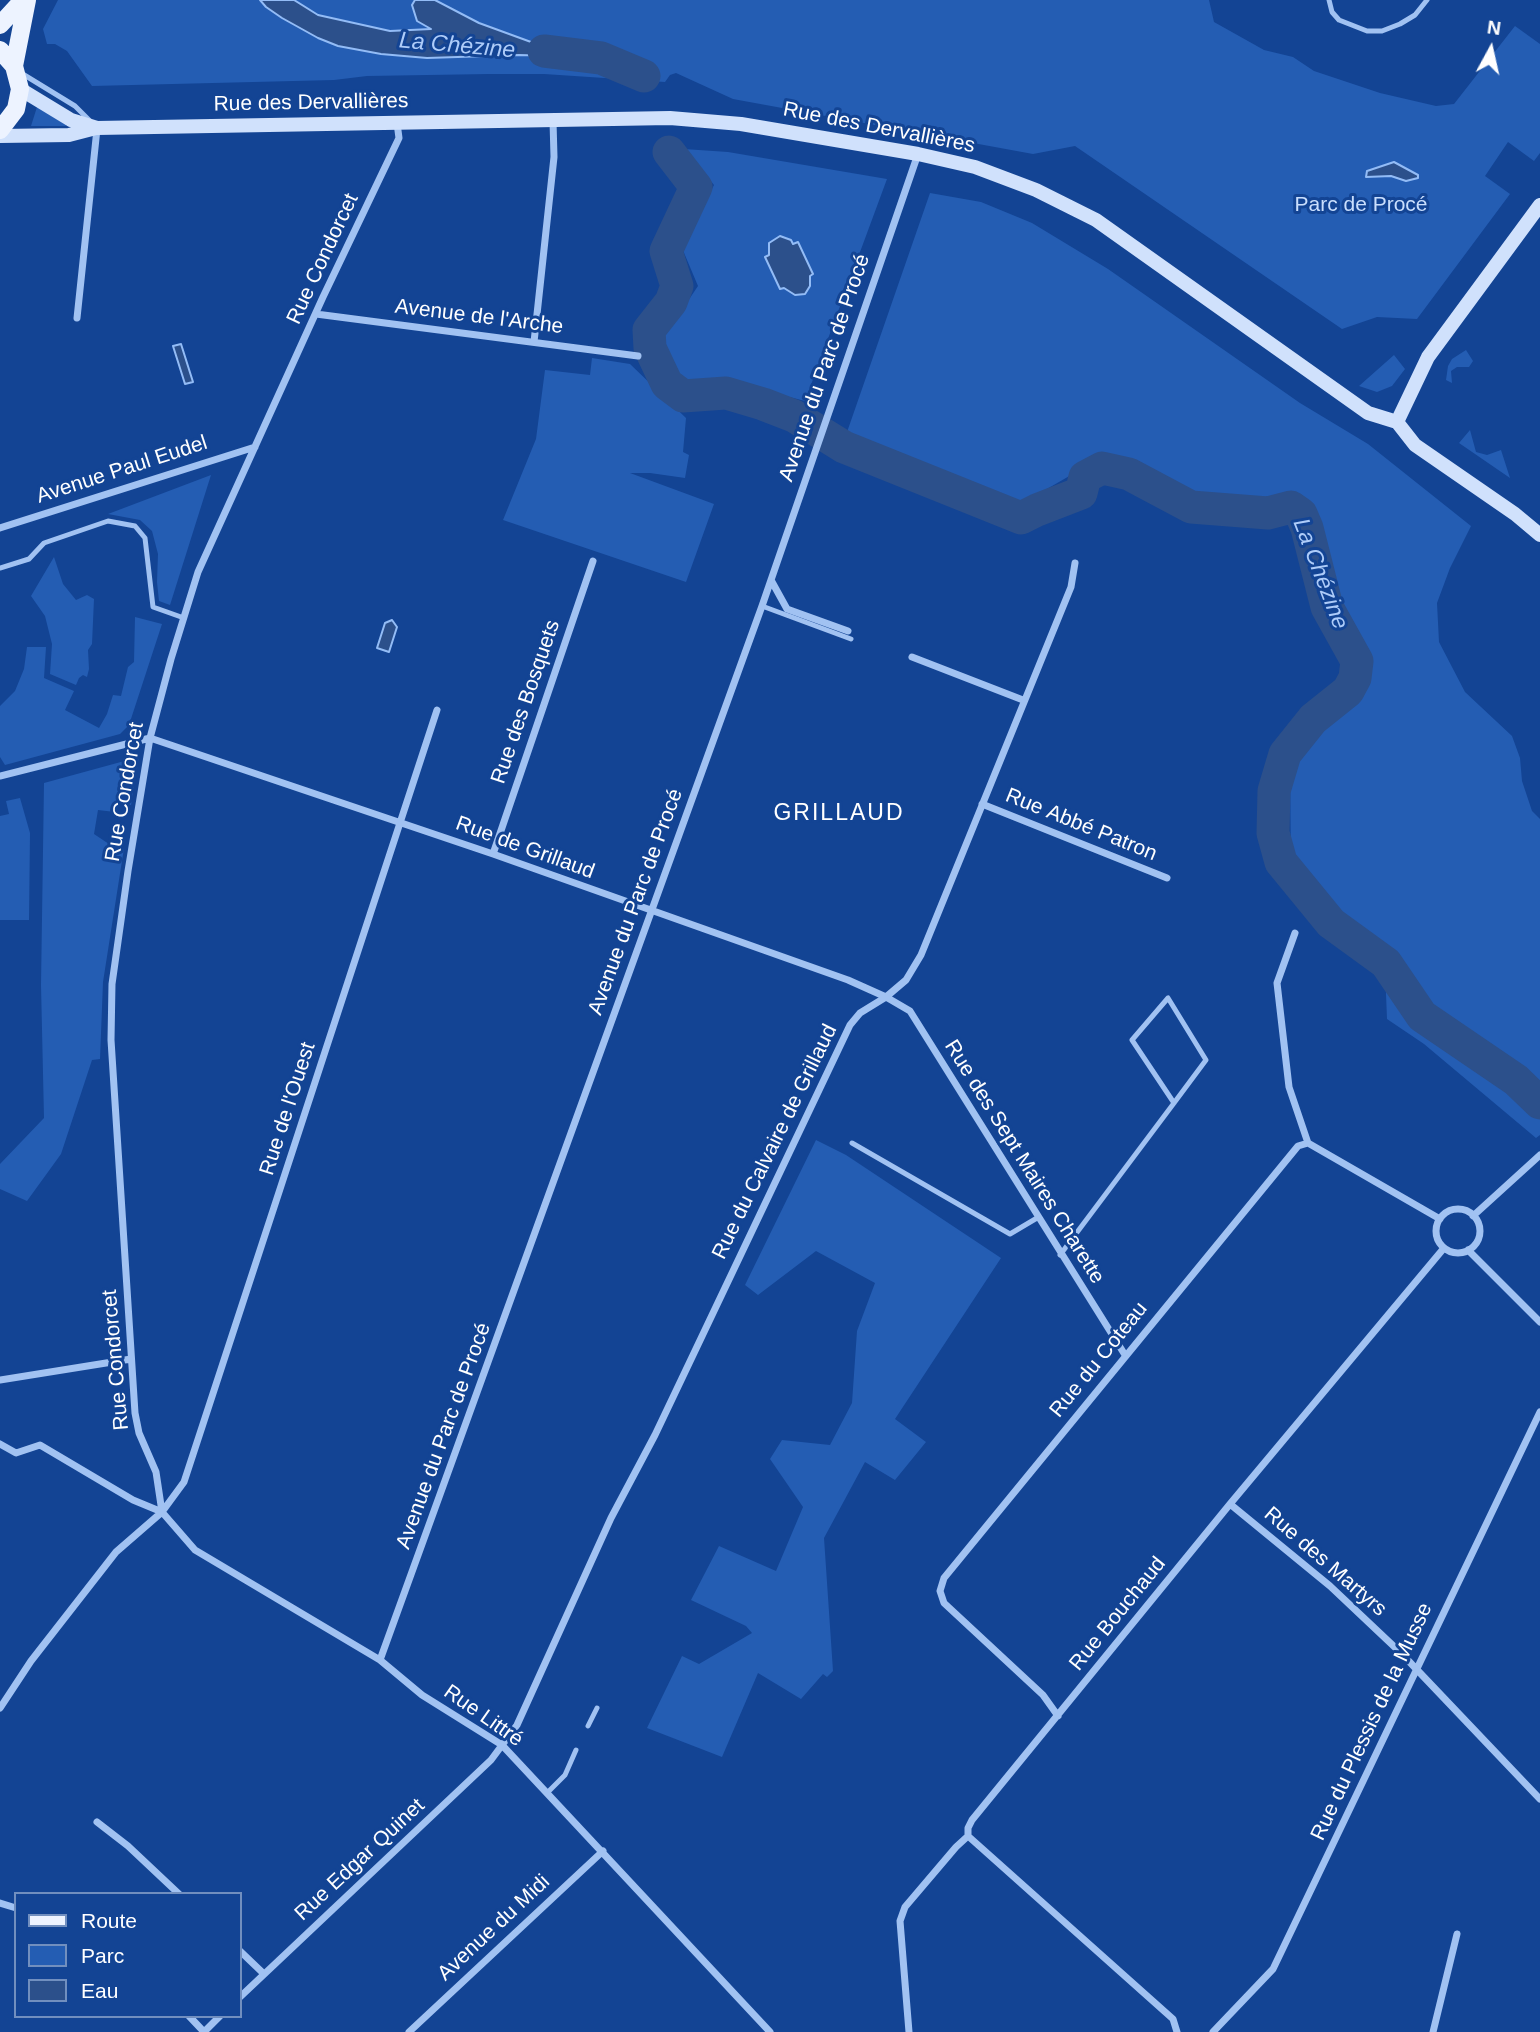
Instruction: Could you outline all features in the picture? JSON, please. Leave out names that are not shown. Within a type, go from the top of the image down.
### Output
[{"type":"main road","points":[[0,25],[25,0]]},
{"type":"main road","points":[[0,130],[16,109],[20,89],[15,69],[25,0]]},
{"type":"main road","points":[[0,50],[15,69]]},
{"type":"main road","name":"Rue des Dervallières","points":[[20,89],[71,120],[97,128]]},
{"type":"main road","name":"Rue des Dervallières","points":[[0,136],[69,135],[97,128],[670,118],[741,124],[918,154],[975,167],[1036,190],[1096,220],[1360,408],[1397,422],[1415,444],[1515,514],[1540,535]]},
{"type":"main road","points":[[1397,422],[1428,357],[1540,205]]},
{"type":"street","points":[[534,342],[554,157],[553,121]]},
{"type":"street","name":"Rue Condorcet","points":[[162,1512],[156,1472],[139,1433],[135,1413],[111,1040],[112,984],[150,738],[198,572],[399,138],[397,122]]},
{"type":"street","points":[[77,318],[97,128]]},
{"type":"street","name":"Avenue du Parc de Procé","points":[[380,1660],[762,606],[918,154]]},
{"type":"street","name":"Avenue de l'Arche","points":[[316,314],[638,356]]},
{"type":"street","name":"Avenue Paul Eudel","points":[[0,528],[255,447]]},
{"type":"street","name":"Rue des Bosquets","points":[[493,854],[593,561]]},
{"type":"street","name":"Rue du Calvaire de Grillaud","points":[[502,1745],[517,1725],[611,1518],[655,1435],[850,1025],[860,1013],[886,997],[906,980],[922,955],[1071,587],[1075,563]]},
{"type":"street","points":[[771,580],[787,609],[849,635]]},
{"type":"street","points":[[912,657],[1023,700]]},
{"type":"street","name":"Rue de l'Ouest","points":[[0,1708],[31,1661],[116,1552],[162,1512],[184,1482],[437,710]]},
{"type":"street","points":[[0,776],[150,738]]},
{"type":"street","name":"Rue de Grillaud","points":[[150,738],[493,854],[848,980],[886,997]]},
{"type":"street","name":"Rue Abbé Patron","points":[[982,804],[1167,878]]},
{"type":"street","points":[[1295,933],[1277,983],[1289,1087],[1308,1143],[1440,1219]]},
{"type":"street","name":"Rue des Sept Maires Charette","points":[[886,997],[910,1011],[1060,1255],[1125,1355]]},
{"type":"street","name":"Rue du Coteau","points":[[1058,1716],[1043,1695],[944,1603],[940,1591],[944,1578],[1289,1155],[1298,1146],[1308,1143]]},
{"type":"street","points":[[1473,1216],[1540,1155]]},
{"type":"street","points":[[1455,1210],[1466,1211],[1473,1216],[1478,1223],[1479,1236],[1475,1245],[1457,1253],[1444,1248],[1438,1241],[1436,1232],[1440,1219],[1455,1210]]},
{"type":"street","name":"Rue Bouchaud","points":[[909,2032],[900,1921],[905,1907],[968,1836],[972,1820],[1230,1504],[1444,1248]]},
{"type":"street","points":[[1468,1250],[1540,1322]]},
{"type":"street","points":[[0,1380],[131,1359]]},
{"type":"street","name":"Rue du Plessis de la Musse","points":[[1213,2032],[1273,1969],[1540,1412]]},
{"type":"street","points":[[0,1444],[16,1453],[40,1445],[133,1500],[162,1512]]},
{"type":"street","name":"Rue des Martyrs","points":[[1230,1504],[1330,1586],[1417,1668],[1540,1799]]},
{"type":"street","name":"Rue Littré","points":[[162,1512],[195,1550],[380,1660],[422,1695],[502,1745],[770,2032]]},
{"type":"street","name":"Rue Edgar Quinet","points":[[242,1995],[491,1760],[502,1745]]},
{"type":"street","points":[[97,1822],[128,1846],[177,1892]]},
{"type":"street","points":[[968,1836],[1172,2019],[1177,2032]]},
{"type":"street","name":"Avenue du Midi","points":[[409,2032],[603,1851]]},
{"type":"street","points":[[1433,2032],[1457,1934]]},
{"type":"street","points":[[242,1953],[264,1974]]},
{"type":"street","points":[[191,2018],[204,2032],[218,2018]]},
{"type":"lane","points":[[1329,0],[1332,12],[1339,20],[1367,31],[1382,31],[1400,24],[1415,15],[1427,0]]},
{"type":"lane","points":[[15,69],[75,106],[97,128]]},
{"type":"lane","points":[[0,568],[29,559],[44,543],[108,521],[135,526],[145,538],[153,607],[184,618]]},
{"type":"lane","points":[[762,606],[849,635]]},
{"type":"lane","points":[[1060,1255],[1206,1060],[1168,998],[1132,1040],[1174,1102]]},
{"type":"lane","points":[[852,1143],[1010,1234],[1037,1218]]},
{"type":"lane","points":[[588,1726],[597,1708]]},
{"type":"lane","points":[[548,1792],[565,1775],[576,1750]]},
{"type":"green space","name":"Parc de Procé","points":[[58,0],[1209,0],[1214,22],[1264,50],[1293,57],[1314,71],[1380,93],[1436,106],[1454,104],[1515,26],[1540,44],[1540,153],[1534,161],[1508,142],[1485,176],[1510,194],[1417,319],[1377,317],[1342,329],[1075,146],[1033,154],[733,99],[676,73],[670,75],[665,82],[544,74],[489,74],[92,86],[67,51],[55,44],[47,44],[43,29]]},
{"type":"green space","points":[[37,107],[66,125],[66,126],[31,126]]},
{"type":"green space","points":[[684,149],[728,152],[887,179],[805,401],[735,383],[684,386],[661,341],[698,286],[682,248],[714,185]]},
{"type":"green space","points":[[930,193],[981,202],[1032,223],[1108,269],[1300,403],[1368,444],[1471,526],[1450,568],[1437,603],[1439,642],[1465,692],[1512,736],[1532,811],[1540,819],[1540,1135],[1536,1138],[1424,1044],[1387,1019],[1385,969],[1368,943],[1340,920],[1291,870],[1290,764],[1344,705],[1362,678],[1358,653],[1333,605],[1311,516],[1300,498],[1267,507],[1197,501],[1112,459],[1085,467],[1019,505],[846,435]]},
{"type":"green space","points":[[1466,350],[1473,361],[1469,367],[1457,367],[1451,371],[1452,383],[1446,380],[1452,359]]},
{"type":"green space","points":[[1394,355],[1405,369],[1392,386],[1377,392],[1359,386]]},
{"type":"green space","points":[[592,358],[630,364],[686,418],[683,452],[689,455],[685,478],[630,473],[714,504],[686,582],[503,520],[536,439],[545,370],[590,375]]},
{"type":"green space","points":[[1470,430],[1476,452],[1487,455],[1501,450],[1510,478],[1459,443]]},
{"type":"green space","points":[[211,475],[170,605],[159,601],[158,554],[152,531],[140,520],[108,514]]},
{"type":"green space","points":[[54,557],[63,584],[76,600],[87,595],[94,599],[92,644],[88,650],[89,669],[87,677],[83,675],[76,685],[50,674],[52,644],[45,616],[31,596]]},
{"type":"green space","points":[[135,617],[162,624],[129,725],[120,734],[5,765],[0,757],[0,706],[15,691],[24,669],[27,647],[46,647],[44,678],[74,691],[65,710],[99,728],[113,695],[121,696],[128,667],[134,662]]},
{"type":"green space","points":[[139,757],[131,805],[121,803],[115,812],[98,810],[94,834],[112,846],[124,848],[103,982],[100,1059],[92,1060],[61,1154],[27,1201],[0,1189],[0,1164],[44,1118],[41,985],[44,783]]},
{"type":"green space","points":[[20,798],[30,833],[29,920],[0,920],[0,816],[9,814],[6,801]]},
{"type":"green space","points":[[816,1140],[846,1155],[1001,1258],[895,1419],[926,1442],[895,1480],[865,1462],[824,1538],[833,1671],[827,1677],[823,1674],[801,1699],[758,1673],[722,1757],[647,1728],[682,1656],[699,1664],[752,1633],[746,1626],[691,1600],[719,1546],[776,1571],[803,1507],[770,1459],[782,1440],[830,1445],[852,1403],[857,1331],[875,1283],[816,1251],[758,1295],[745,1285]]},
{"type":"water","points":[[260,0],[294,0],[318,15],[390,31],[431,29],[417,21],[412,5],[415,0],[435,0],[479,23],[531,42],[593,45],[589,57],[519,55],[427,58],[381,54],[338,46],[318,38],[282,18]]},
{"type":"water","points":[[1394,162],[1418,175],[1418,178],[1406,181],[1391,176],[1366,177],[1367,171]]},
{"type":"water","points":[[780,236],[791,240],[793,244],[798,242],[813,274],[805,294],[795,295],[784,288],[780,289],[765,257],[769,255],[769,243]]},
{"type":"water","points":[[181,344],[193,382],[185,384],[173,346]]},
{"type":"water","points":[[392,620],[397,627],[389,652],[377,648],[385,623]]},
{"type":"waterway","name":"La Chézine","points":[[544,51],[601,58],[644,76]]},
{"type":"waterway","name":"La Chézine","points":[[669,152],[696,187],[666,251],[677,286],[671,302],[649,330],[650,348],[667,384],[683,396],[726,393],[763,404],[794,416],[844,447],[1021,518],[1081,493],[1085,477],[1102,468],[1129,474],[1191,507],[1268,513],[1291,507],[1301,514],[1327,607],[1357,661],[1355,678],[1348,691],[1313,719],[1285,754],[1274,791],[1273,833],[1281,862],[1331,923],[1386,963],[1422,1016],[1516,1080],[1540,1103]]},
{"type":"district","name":"GRILLAUD","points":[[839,814]]}]
